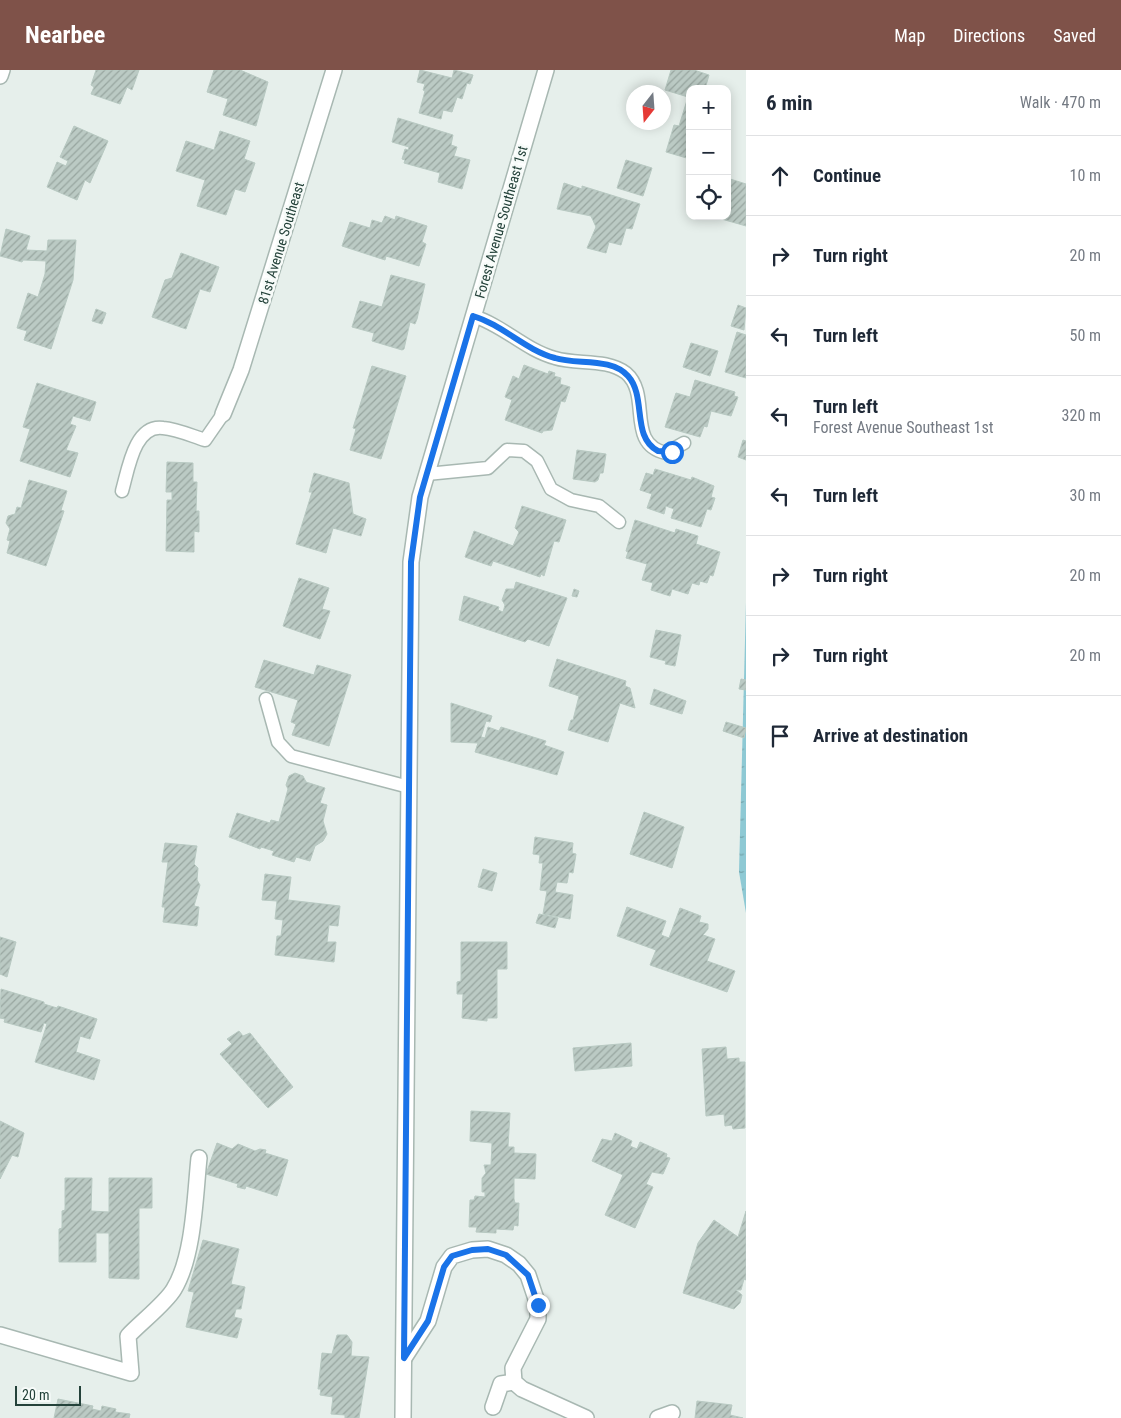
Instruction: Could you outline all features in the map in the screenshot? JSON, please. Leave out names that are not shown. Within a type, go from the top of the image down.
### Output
[{"type":"street","points":[[0,76],[2,70]]},
{"type":"street","name":"81st Avenue Southeast","points":[[223,414],[241,370],[334,70]]},
{"type":"street","name":"Forest Avenue Southeast 1st","points":[[403,1418],[411,562],[420,497],[546,70]]},
{"type":"street","points":[[0,1335],[131,1373],[128,1336],[174,1290],[182,1267],[192,1232],[199,1158]]},
{"type":"street","points":[[404,1358],[428,1321],[444,1267],[452,1256],[472,1250],[488,1249],[506,1255],[519,1264],[528,1275],[538,1305],[538,1318],[513,1368],[514,1382],[522,1389],[586,1418]]},
{"type":"street","points":[[493,1406],[501,1384],[514,1382]]},
{"type":"street","points":[[658,1418],[672,1413]]},
{"type":"lane","points":[[473,316],[492,322],[527,345],[553,358],[599,363],[626,374],[636,388],[643,434],[653,449],[666,453],[684,443]]},
{"type":"lane","points":[[122,491],[134,450],[149,430],[162,427],[205,440],[223,414]]},
{"type":"lane","points":[[427,474],[488,468],[507,450],[524,451],[537,461],[551,489],[571,500],[599,506],[619,522]]},
{"type":"lane","points":[[266,699],[278,742],[291,756],[409,787]]},
{"type":"water","points":[[746,602],[746,913],[739,872]]},
{"type":"building","points":[[96,70],[139,70],[132,90],[127,87],[120,104],[91,94],[94,87],[91,85]]},
{"type":"building","points":[[214,70],[240,70],[268,82],[256,126],[223,115],[228,99],[207,92]]},
{"type":"building","points":[[420,70],[452,78],[454,70],[473,75],[470,84],[467,83],[462,99],[457,97],[452,112],[443,110],[441,119],[419,113],[425,91],[423,90],[425,84],[417,82]]},
{"type":"building","points":[[671,70],[694,70],[709,75],[706,85],[686,85],[686,96],[671,92],[671,85],[666,85]]},
{"type":"building","points":[[686,103],[686,158],[666,152],[674,125],[679,126]]},
{"type":"building","points":[[398,118],[453,135],[451,145],[457,147],[454,156],[470,160],[462,189],[438,182],[440,173],[404,163],[405,160],[402,159],[405,149],[408,150],[409,147],[392,142]]},
{"type":"building","points":[[74,126],[108,141],[90,183],[85,180],[77,200],[47,187],[57,162],[66,166],[68,161],[60,157]]},
{"type":"building","points":[[220,131],[250,141],[244,159],[255,163],[245,192],[235,189],[226,215],[197,206],[205,180],[176,171],[186,141],[214,150]]},
{"type":"building","points":[[626,160],[652,168],[643,196],[617,188]]},
{"type":"building","points":[[731,179],[746,184],[746,226],[725,220],[731,220]]},
{"type":"building","points":[[564,183],[582,189],[582,186],[640,204],[632,229],[626,228],[621,245],[609,242],[606,253],[587,248],[596,227],[591,216],[557,209]]},
{"type":"building","points":[[385,216],[395,220],[396,216],[427,226],[422,242],[426,244],[419,266],[386,256],[385,260],[342,246],[350,222],[370,228],[372,220],[382,223]]},
{"type":"building","points":[[6,229],[30,236],[26,250],[47,251],[48,240],[76,240],[73,280],[51,349],[24,340],[27,331],[17,328],[28,293],[38,297],[45,274],[46,261],[23,260],[22,262],[0,256]]},
{"type":"building","points":[[181,253],[219,267],[210,292],[200,289],[186,329],[152,317],[165,280],[172,278]]},
{"type":"building","points":[[391,275],[425,284],[417,319],[415,324],[410,322],[404,349],[402,350],[372,341],[374,333],[352,327],[360,301],[382,307]]},
{"type":"building","points":[[738,305],[746,308],[744,330],[731,326]]},
{"type":"building","points":[[96,309],[106,313],[102,324],[92,321]]},
{"type":"building","points":[[737,332],[746,335],[746,378],[725,372]]},
{"type":"building","points":[[691,343],[718,351],[710,376],[683,367]]},
{"type":"building","points":[[524,365],[548,374],[549,371],[555,373],[554,376],[561,378],[560,384],[570,387],[565,402],[561,401],[552,430],[543,431],[542,433],[505,420],[512,400],[505,397],[513,376],[519,379]]},
{"type":"building","points":[[372,366],[406,376],[381,459],[350,450],[356,429],[353,428]]},
{"type":"building","points":[[695,380],[735,392],[734,396],[738,397],[731,416],[711,411],[707,427],[704,426],[700,437],[665,427],[676,393],[690,397]]},
{"type":"building","points":[[37,383],[96,402],[90,421],[73,416],[70,424],[76,426],[66,450],[78,453],[70,477],[20,461],[30,429],[23,427]]},
{"type":"building","points":[[743,440],[746,441],[746,460],[738,457]]},
{"type":"building","points":[[577,450],[606,454],[603,473],[600,473],[598,480],[595,482],[573,479]]},
{"type":"building","points":[[167,462],[193,463],[193,482],[197,482],[196,511],[199,511],[199,532],[194,531],[194,552],[166,551],[167,500],[172,500],[172,492],[166,492]]},
{"type":"building","points":[[655,469],[691,480],[692,477],[714,486],[711,497],[715,498],[711,510],[707,509],[701,527],[671,518],[674,509],[666,506],[664,514],[647,508],[652,494],[640,490],[646,473],[653,475]]},
{"type":"building","points":[[314,473],[349,483],[353,514],[366,519],[361,536],[333,528],[326,553],[296,544],[312,492],[309,492]]},
{"type":"building","points":[[29,480],[67,491],[61,510],[64,511],[46,566],[7,553],[10,541],[7,540],[10,529],[6,523],[8,516],[15,514],[17,507],[21,508]]},
{"type":"building","points":[[522,506],[566,520],[559,542],[554,541],[544,576],[541,574],[540,577],[493,561],[491,566],[465,557],[474,531],[513,546],[519,532],[515,528]]},
{"type":"building","points":[[635,520],[675,533],[676,529],[698,536],[696,544],[720,552],[713,576],[710,575],[707,583],[700,581],[699,585],[692,583],[688,594],[672,589],[670,596],[651,590],[653,583],[642,580],[647,564],[626,558],[628,552],[626,551]]},
{"type":"building","points":[[299,578],[329,588],[322,609],[330,611],[320,639],[283,626]]},
{"type":"building","points":[[516,582],[567,598],[549,646],[528,639],[525,642],[459,620],[464,596],[499,607],[498,610],[503,612],[505,605],[502,600],[506,589],[514,589]]},
{"type":"building","points":[[574,589],[579,591],[577,597],[572,596]]},
{"type":"building","points":[[656,630],[681,635],[675,666],[665,664],[666,661],[650,657]]},
{"type":"building","points":[[557,659],[626,681],[625,686],[630,688],[635,708],[620,703],[608,742],[568,730],[571,720],[573,720],[579,696],[549,686]]},
{"type":"building","points":[[264,660],[314,675],[317,665],[351,675],[329,746],[292,735],[296,724],[291,722],[298,700],[255,687]]},
{"type":"building","points":[[741,679],[746,680],[746,690],[739,689]]},
{"type":"building","points":[[654,689],[686,701],[682,714],[650,704]]},
{"type":"building","points":[[451,703],[492,716],[490,722],[486,721],[481,737],[485,738],[488,727],[499,731],[501,727],[546,741],[544,745],[564,752],[557,775],[475,752],[478,743],[451,742]]},
{"type":"building","points":[[726,722],[746,728],[744,738],[723,731]]},
{"type":"building","points":[[295,773],[303,776],[306,782],[325,788],[320,803],[327,805],[323,821],[327,834],[323,841],[315,846],[310,861],[296,857],[294,862],[272,855],[274,851],[261,847],[260,849],[229,837],[237,813],[270,823],[271,820],[279,822],[288,789],[286,785],[289,776]]},
{"type":"building","points":[[644,812],[684,827],[672,868],[630,854]]},
{"type":"building","points":[[535,837],[573,843],[572,853],[576,854],[573,873],[569,872],[567,883],[557,882],[555,892],[573,895],[570,919],[543,914],[547,891],[540,890],[543,863],[539,863],[540,855],[533,854]]},
{"type":"building","points":[[165,843],[197,846],[194,864],[198,868],[197,880],[200,885],[194,906],[199,907],[197,926],[163,922],[165,907],[162,907],[168,862],[162,862]]},
{"type":"building","points":[[483,869],[497,873],[492,891],[478,887]]},
{"type":"building","points":[[265,874],[291,877],[288,900],[340,906],[338,926],[329,925],[327,942],[336,942],[334,962],[275,955],[277,936],[281,936],[283,920],[275,919],[277,901],[262,900]]},
{"type":"building","points":[[627,907],[666,921],[661,935],[669,938],[680,908],[701,916],[699,922],[708,924],[708,929],[703,935],[715,939],[707,961],[735,971],[727,992],[650,965],[656,950],[617,936]]},
{"type":"building","points":[[539,914],[558,918],[555,928],[536,923]]},
{"type":"building","points":[[0,937],[16,942],[7,977],[0,974]]},
{"type":"building","points":[[461,942],[507,942],[507,969],[497,969],[497,1018],[487,1018],[487,1021],[462,1018],[463,994],[457,994],[457,982],[461,981]]},
{"type":"building","points":[[1,989],[97,1019],[90,1039],[80,1036],[76,1052],[100,1060],[94,1080],[35,1062],[47,1024],[44,1023],[41,1032],[4,1022],[5,1019],[0,1018]]},
{"type":"building","points":[[239,1031],[243,1036],[250,1033],[293,1087],[268,1108],[220,1054],[232,1044],[227,1039]]},
{"type":"building","points":[[631,1043],[632,1066],[575,1071],[573,1048]]},
{"type":"building","points":[[726,1047],[727,1059],[739,1058],[739,1062],[745,1062],[745,1128],[733,1129],[732,1125],[725,1126],[724,1114],[706,1116],[702,1049]]},
{"type":"building","points":[[471,1111],[510,1113],[508,1147],[514,1147],[514,1153],[536,1154],[535,1179],[514,1178],[514,1199],[515,1203],[519,1203],[518,1226],[514,1225],[513,1230],[496,1229],[496,1233],[476,1232],[477,1227],[469,1227],[470,1200],[474,1200],[475,1196],[485,1197],[485,1192],[482,1192],[482,1178],[486,1173],[484,1165],[491,1165],[492,1143],[470,1141]]},
{"type":"building","points":[[0,1121],[24,1133],[18,1157],[12,1155],[0,1179]]},
{"type":"building","points":[[615,1133],[632,1141],[630,1146],[637,1149],[640,1142],[667,1154],[666,1157],[670,1158],[663,1174],[652,1172],[646,1184],[653,1187],[635,1228],[605,1215],[623,1175],[592,1161],[602,1139],[612,1141]]},
{"type":"building","points":[[217,1143],[232,1149],[238,1144],[255,1151],[260,1149],[266,1150],[265,1153],[288,1160],[277,1196],[246,1186],[245,1189],[237,1187],[238,1184],[206,1174]]},
{"type":"building","points":[[65,1178],[92,1178],[91,1211],[109,1212],[109,1178],[152,1178],[152,1208],[139,1208],[139,1279],[109,1278],[109,1233],[96,1233],[96,1262],[59,1262],[59,1229],[62,1228],[62,1211],[65,1210]]},
{"type":"building","points":[[746,1211],[746,1280],[744,1279],[741,1290],[736,1290],[742,1295],[740,1303],[734,1309],[683,1293],[698,1243],[714,1220],[738,1237]]},
{"type":"building","points":[[203,1240],[239,1249],[231,1284],[245,1287],[241,1309],[236,1309],[234,1317],[242,1319],[237,1338],[186,1327],[194,1292],[188,1291]]},
{"type":"building","points":[[337,1335],[347,1335],[352,1342],[351,1356],[369,1357],[359,1418],[345,1418],[345,1415],[331,1414],[333,1397],[320,1395],[321,1389],[318,1389],[322,1353],[332,1354]]},
{"type":"building","points":[[58,1399],[93,1406],[92,1409],[101,1411],[102,1406],[116,1409],[115,1412],[130,1414],[129,1418],[54,1418]]},
{"type":"building","points":[[697,1401],[732,1405],[730,1415],[743,1418],[695,1418]]},
{"type":"route","points":[[538,1305],[535,1291],[528,1275],[519,1264],[506,1255],[488,1249],[472,1250],[452,1256],[444,1267],[428,1321],[404,1358],[411,562],[415,526],[420,497],[473,316],[492,322],[527,345],[553,358],[599,363],[611,366],[626,374],[636,388],[643,434],[653,449],[666,453],[672,452]]}]
